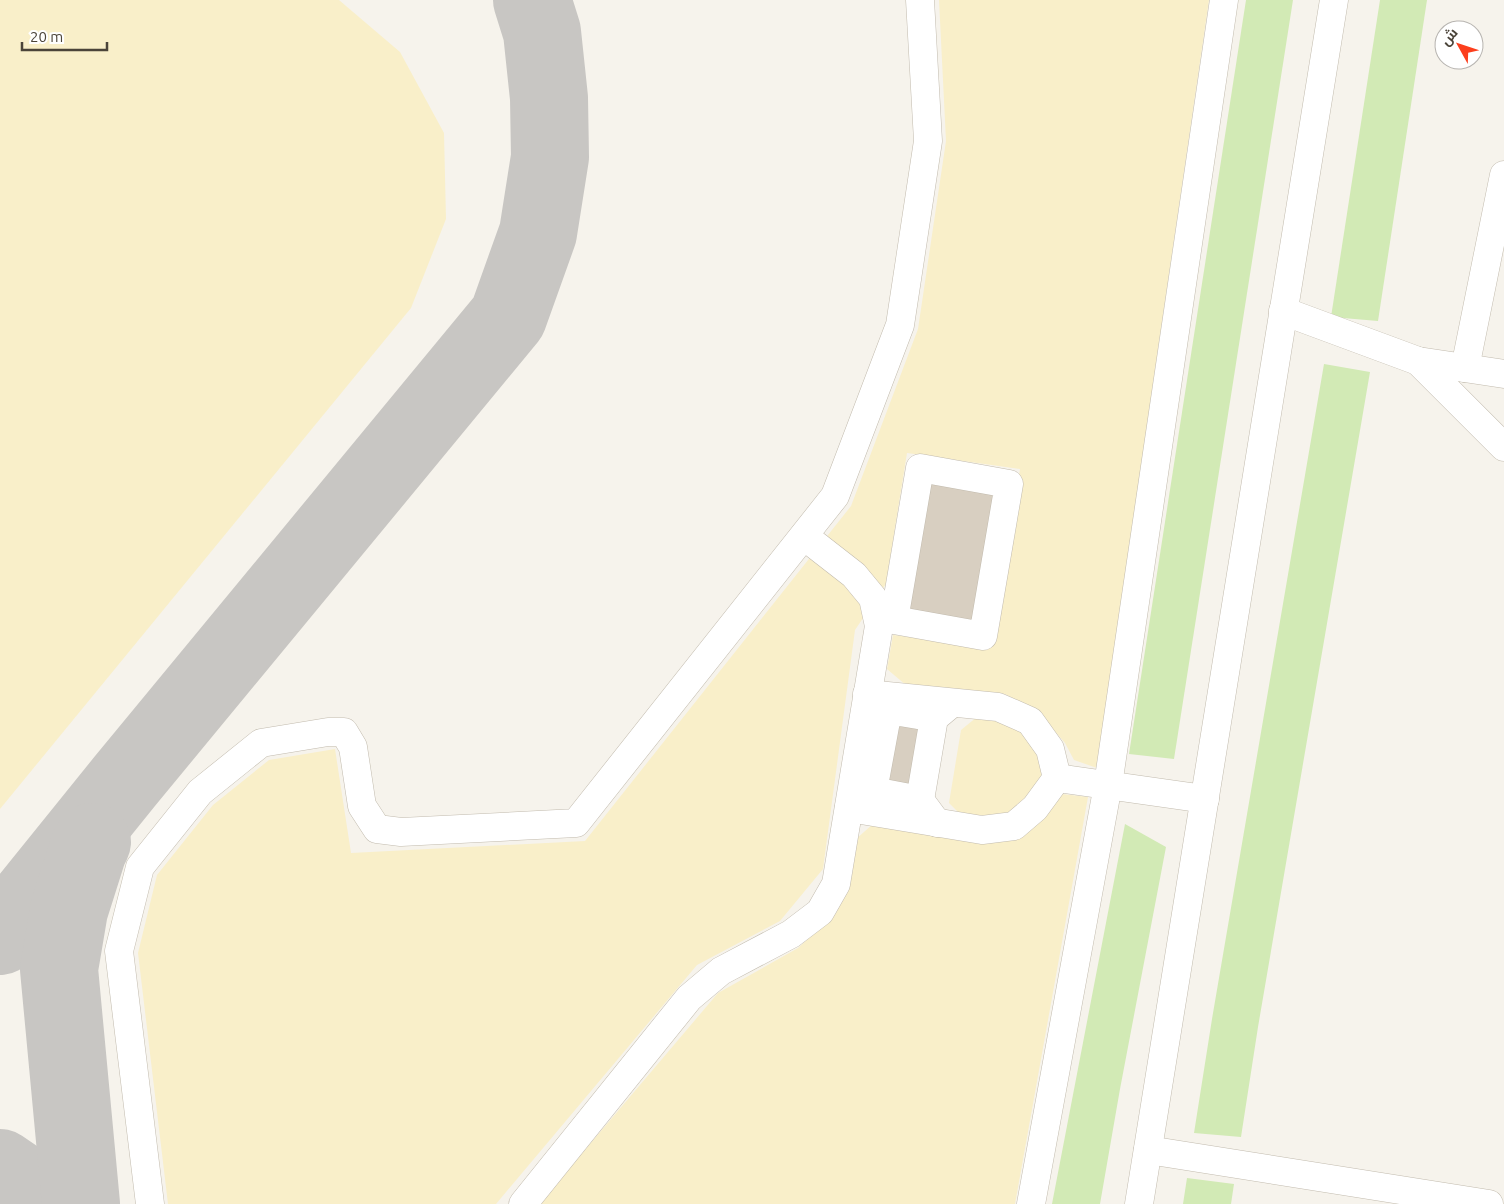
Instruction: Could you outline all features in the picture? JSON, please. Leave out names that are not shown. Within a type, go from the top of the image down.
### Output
[{"type":"lane","points":[[150,1204],[119,951],[140,867],[200,792],[261,743],[328,732],[344,732],[353,746],[362,806],[377,828],[401,832],[576,823],[835,496],[900,325],[928,141],[920,0]]},
{"type":"lane","points":[[1031,1204],[1108,785],[1224,0]]},
{"type":"lane","points":[[1139,1204],[1334,0]]},
{"type":"lane","points":[[1465,368],[1504,176]]},
{"type":"lane","points":[[1283,311],[1418,361],[1504,374]]},
{"type":"lane","points":[[1418,361],[1504,447]]},
{"type":"lane","points":[[886,623],[983,636],[1010,484],[920,468],[886,623],[867,694],[873,791],[920,800],[937,822]]},
{"type":"lane","points":[[804,536],[854,575],[873,598],[886,623]]},
{"type":"lane","points":[[867,694],[943,710]]},
{"type":"lane","points":[[523,1204],[689,998],[721,971],[791,934],[820,912],[836,884],[849,808],[869,750],[888,710],[998,707],[1030,721],[1050,749],[1057,778],[1035,808],[1014,826],[982,830],[849,808]]},
{"type":"lane","points":[[920,800],[943,710]]},
{"type":"lane","points":[[1057,778],[1205,799]]},
{"type":"lane","points":[[1148,1150],[1489,1204]]},
{"type":"green space","points":[[1246,0],[1293,0],[1174,759],[1129,754]]},
{"type":"green space","points":[[1380,0],[1427,0],[1378,321],[1331,317]]},
{"type":"green space","points":[[1324,364],[1370,372],[1258,1027],[1241,1137],[1194,1133],[1212,1019]]},
{"type":"green space","points":[[1125,824],[1166,847],[1100,1204],[1052,1204]]},
{"type":"green space","points":[[1187,1178],[1234,1184],[1231,1204],[1183,1204]]},
{"type":"sand","points":[[0,0],[339,0],[400,52],[444,133],[446,219],[411,308],[0,809]]},
{"type":"sand","points":[[939,0],[1209,0],[1097,768],[1074,760],[1065,743],[1038,712],[1005,694],[907,686],[887,669],[893,635],[991,647],[1020,469],[907,453],[886,584],[855,630],[823,869],[780,921],[697,965],[496,1204],[168,1204],[138,953],[157,875],[213,805],[269,760],[335,749],[351,853],[585,841],[851,506],[918,329],[946,141]]},
{"type":"sand","points":[[983,712],[1020,724],[1039,748],[1044,772],[1030,801],[1001,821],[966,820],[949,803],[961,730]]},
{"type":"sand","points":[[1062,794],[1088,797],[1015,1204],[539,1204],[718,993],[798,948],[836,913],[852,875],[856,839],[873,824],[983,841],[1019,838],[1041,821]]},
{"type":"building","points":[[930,482],[996,493],[974,622],[908,611]]},
{"type":"building","points":[[891,714],[930,721],[917,795],[877,789]]},
{"type":"taxiway","points":[[0,936],[125,781],[508,317],[538,233],[550,157],[549,98],[542,32],[532,0]]},
{"type":"taxiway","points":[[81,1204],[59,969],[69,910],[92,842]]},
{"type":"taxiway","points":[[0,1168],[41,1196],[47,1204]]}]
